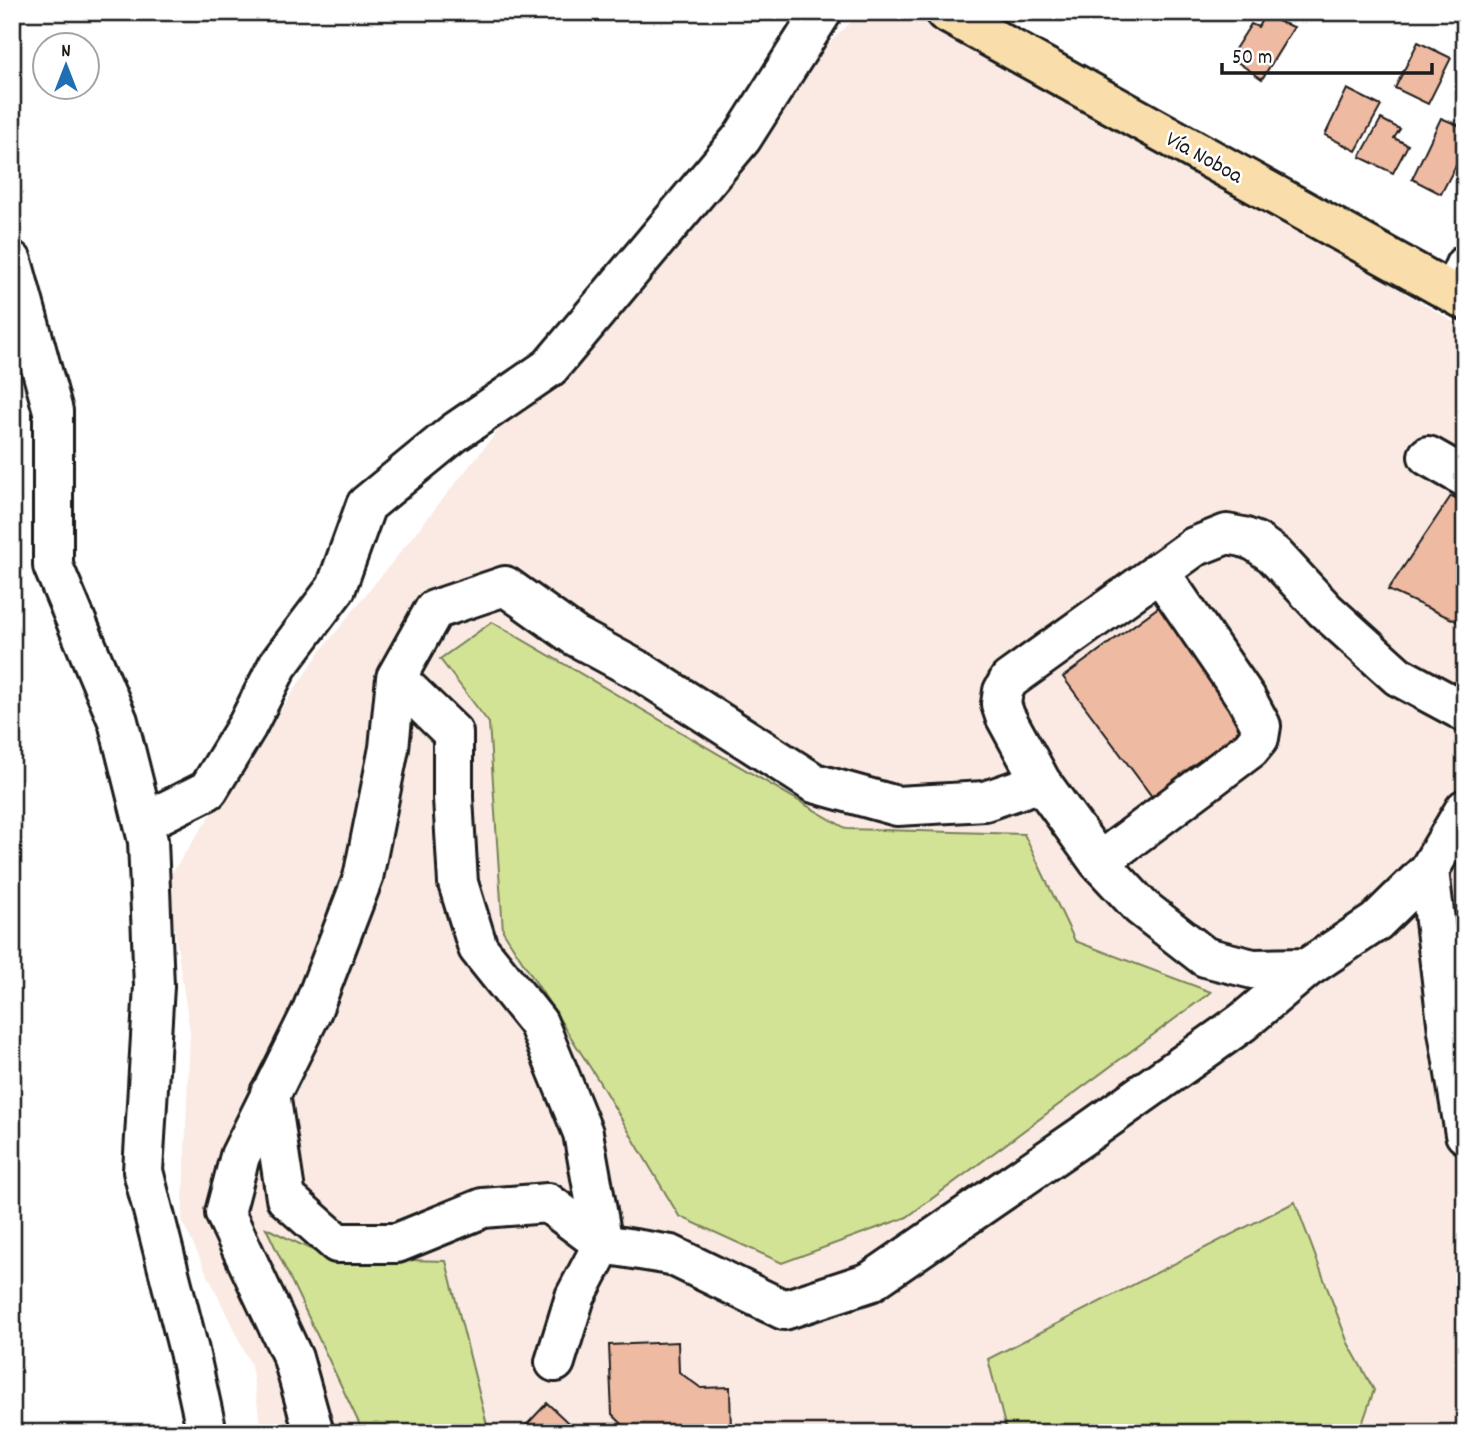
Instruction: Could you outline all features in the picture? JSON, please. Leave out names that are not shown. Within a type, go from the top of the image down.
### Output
[{"type":"main road","name":"Vía Noboa","points":[[945,12],[1461,286]]},
{"type":"street","points":[[144,822],[208,790],[247,726],[278,665],[336,588],[366,505],[454,433],[550,367],[742,138],[822,12]]},
{"type":"street","points":[[12,261],[53,411],[53,566],[118,721],[148,841],[154,986],[143,1171],[207,1433]]},
{"type":"street","points":[[1428,456],[1465,477]]},
{"type":"street","points":[[1307,968],[1253,969],[1205,957],[1141,907],[1099,862],[1041,782],[1001,704],[1003,691],[1009,680],[1159,571],[1195,547],[1227,534],[1256,542],[1274,555],[1325,610],[1398,676],[1465,712]]},
{"type":"street","points":[[1099,862],[1250,749],[1259,738],[1261,726],[1246,698],[1159,571]]},
{"type":"street","points":[[314,1433],[293,1358],[225,1213],[240,1156],[311,1013],[363,878],[389,748],[396,678],[434,610],[505,586],[575,636],[643,673],[814,783],[897,806],[985,801],[1041,782]]},
{"type":"street","points":[[396,678],[453,733],[453,798],[458,883],[478,948],[538,1023],[583,1133],[603,1244],[575,1297],[555,1362]]},
{"type":"street","points":[[270,1093],[286,1198],[337,1243],[397,1243],[482,1208],[548,1203],[603,1244],[671,1255],[784,1310],[870,1282],[1243,1022],[1307,968],[1376,922],[1429,870],[1465,809]]},
{"type":"street","points":[[1429,870],[1448,1031],[1465,1134]]},
{"type":"shaded area","points":[[862,12],[941,12],[1465,329],[1465,1433],[262,1433],[251,1365],[182,1221],[190,1032],[167,880],[319,653],[533,387],[793,77]]},
{"type":"green space","points":[[492,622],[847,829],[1024,834],[1075,941],[1211,992],[907,1217],[782,1263],[679,1216],[597,1078],[503,931],[489,723],[440,659]]},
{"type":"green space","points":[[1295,1202],[1348,1343],[1374,1390],[1359,1433],[1007,1433],[988,1359]]},
{"type":"green space","points":[[266,1228],[329,1258],[446,1261],[489,1433],[359,1433],[359,1423]]},
{"type":"building","points":[[1266,12],[1282,13],[1277,21],[1294,27],[1262,79],[1230,57],[1251,24],[1258,27]]},
{"type":"building","points":[[1418,42],[1451,58],[1428,104],[1395,88]]},
{"type":"building","points":[[1347,89],[1381,106],[1356,151],[1325,135]]},
{"type":"building","points":[[1441,118],[1465,128],[1465,148],[1441,194],[1412,179]]},
{"type":"building","points":[[1381,119],[1400,129],[1394,138],[1408,145],[1393,173],[1360,157]]},
{"type":"building","points":[[1451,496],[1465,502],[1465,625],[1388,590]]},
{"type":"building","points":[[1167,601],[1260,726],[1156,802],[1063,677]]},
{"type":"building","points":[[678,1342],[679,1372],[701,1388],[730,1387],[731,1433],[631,1433],[612,1414],[609,1345]]},
{"type":"building","points":[[547,1403],[579,1433],[519,1433]]}]
